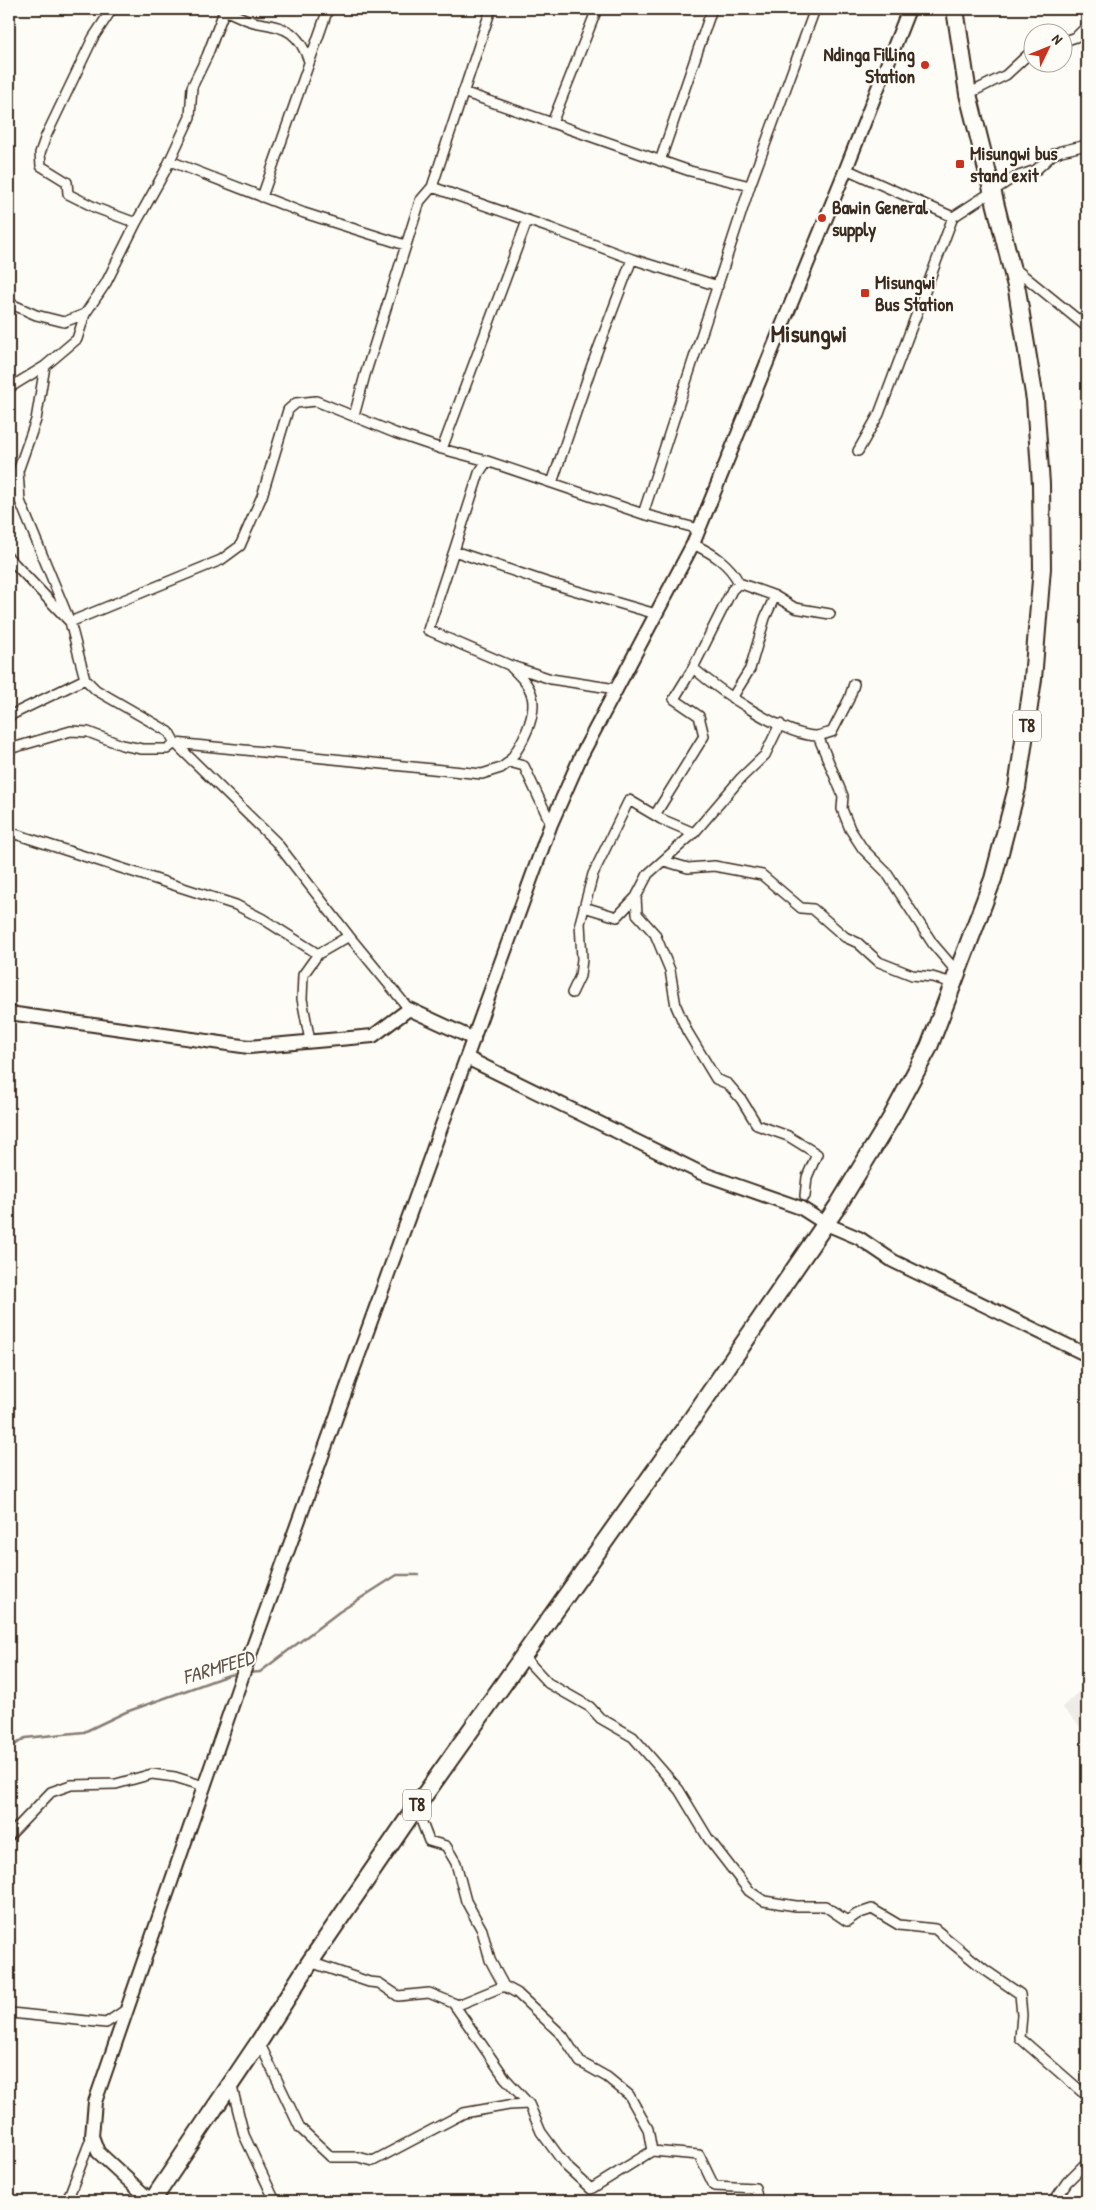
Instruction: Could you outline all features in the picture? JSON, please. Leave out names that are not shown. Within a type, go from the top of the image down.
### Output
[{"type":"highway","name":"T8","points":[[151,2201],[416,1807],[693,1417],[826,1224],[890,1120],[929,1047],[993,879],[1015,797],[1032,688],[1042,568],[1041,484],[1035,400],[1013,267],[992,193],[968,94],[955,9]]},
{"type":"street","points":[[112,9],[93,38],[46,136],[40,153],[41,166],[67,182],[68,194],[96,208],[136,222]]},
{"type":"street","points":[[9,388],[45,366],[78,339],[85,314],[106,283],[136,222],[170,160],[190,117],[192,87],[207,56],[224,9],[258,23],[267,23],[292,32],[304,49],[309,61]]},
{"type":"street","points":[[262,197],[328,9]]},
{"type":"street","points":[[354,416],[405,245],[420,201],[432,187],[491,9]]},
{"type":"street","points":[[552,123],[597,9]]},
{"type":"street","points":[[660,161],[712,9]]},
{"type":"street","points":[[643,514],[750,186],[815,9]]},
{"type":"street","points":[[67,2201],[92,2136],[95,2102],[242,1677],[551,824],[581,756],[693,544],[846,170],[909,9]]},
{"type":"street","points":[[1074,38],[1087,26]]},
{"type":"street","points":[[968,94],[1006,75],[1024,58]]},
{"type":"street","points":[[463,92],[690,171],[750,186]]},
{"type":"street","points":[[858,451],[880,414],[953,217],[1013,178],[1036,170],[1052,155],[1087,145]]},
{"type":"street","points":[[170,160],[304,213],[405,245]]},
{"type":"street","points":[[846,170],[953,217]]},
{"type":"street","points":[[432,187],[632,259],[718,286]]},
{"type":"street","points":[[442,449],[527,221]]},
{"type":"street","points":[[552,484],[592,365],[632,259]]},
{"type":"street","points":[[1013,267],[1087,326]]},
{"type":"street","points":[[9,303],[36,315],[64,322],[85,314]]},
{"type":"street","points":[[45,366],[36,420],[18,471],[20,502],[70,622],[85,678],[96,690],[168,732],[175,743],[276,842],[409,1009],[474,1039]]},
{"type":"street","points":[[70,622],[221,560],[240,546],[262,496],[288,410],[296,403],[316,401],[442,449],[487,461],[643,514],[699,529]]},
{"type":"street","points":[[487,461],[479,473],[428,630],[509,666],[551,678],[616,689]]},
{"type":"street","points":[[693,544],[714,554],[735,574],[739,583],[775,596],[795,608],[830,614]]},
{"type":"street","points":[[454,551],[546,582],[656,614]]},
{"type":"street","points":[[9,558],[70,622]]},
{"type":"street","points":[[655,815],[704,736],[699,716],[674,699],[693,668],[732,590],[739,583]]},
{"type":"street","points":[[732,698],[750,669],[765,618],[775,596]]},
{"type":"street","points":[[9,748],[71,731],[88,732],[122,745],[142,749],[167,749],[175,743],[482,774],[501,768],[509,762],[524,739],[530,719],[532,696],[523,678],[509,666]]},
{"type":"street","points":[[693,668],[717,689],[732,698],[780,724],[803,734],[818,736],[832,732],[850,699],[854,684]]},
{"type":"street","points":[[9,716],[85,678]]},
{"type":"street","points":[[584,907],[617,917],[636,897],[648,874],[694,833],[741,778],[765,755],[780,724]]},
{"type":"street","points":[[818,736],[843,796],[842,809],[850,830],[863,848],[886,872],[955,978]]},
{"type":"street","points":[[509,762],[524,766],[551,824]]},
{"type":"street","points":[[572,994],[580,976],[582,959],[580,923],[593,874],[629,800],[655,815],[694,833]]},
{"type":"street","points":[[9,832],[236,905],[263,919],[318,954]]},
{"type":"street","points":[[664,861],[688,868],[714,866],[762,875],[800,908],[813,910],[845,937],[858,943],[879,962],[912,975],[955,978]]},
{"type":"street","points":[[636,897],[637,914],[655,934],[670,970],[676,1006],[687,1031],[716,1079],[728,1084],[741,1099],[756,1125],[788,1136],[817,1154],[807,1177],[805,1196]]},
{"type":"street","points":[[310,1041],[302,999],[303,975],[318,954],[349,936]]},
{"type":"street","points":[[9,1014],[249,1047],[373,1036],[409,1009]]},
{"type":"street","points":[[467,1058],[701,1173],[801,1208],[826,1224],[859,1238],[893,1261],[1087,1355]]},
{"type":"street","points":[[523,1656],[548,1683],[590,1707],[600,1718],[633,1737],[679,1790],[708,1838],[749,1891],[764,1901],[796,1906],[825,1906],[847,1921],[857,1914],[872,1909],[900,1926],[935,1929],[985,1970],[1020,1994],[1022,2016],[1020,2038],[1082,2092],[1087,2092]]},
{"type":"street","points":[[9,1836],[51,1792],[71,1785],[116,1784],[152,1774],[175,1777],[204,1786]]},
{"type":"street","points":[[416,1807],[429,1841],[446,1846],[456,1863],[466,1901],[482,1930],[490,1960],[504,1986],[517,1993],[563,2036],[580,2062],[606,2077],[629,2095],[648,2129],[652,2151]]},
{"type":"street","points":[[310,1962],[369,1982],[379,1983],[398,1996],[429,1993],[458,2005],[504,1986]]},
{"type":"street","points":[[454,2003],[505,2078],[529,2104],[541,2132],[561,2160],[591,2189],[652,2151],[700,2154],[714,2186],[755,2188],[758,2201]]},
{"type":"street","points":[[9,2010],[11,2013],[106,2023],[127,2009]]},
{"type":"street","points":[[259,2042],[300,2128],[331,2157],[358,2157],[373,2161],[464,2113],[509,2105],[529,2104]]},
{"type":"street","points":[[231,2083],[244,2135],[275,2201]]},
{"type":"street","points":[[92,2136],[98,2152],[151,2201]]},
{"type":"street","points":[[1054,2201],[1067,2182],[1087,2162]]},
{"type":"shaded area","points":[[1087,1684],[1087,1734],[1062,1707]]},
{"type":"waterway","name":"FARMFEED","points":[[248,1673],[260,1672],[339,1612],[397,1575],[418,1575]]},
{"type":"waterway","name":"FARMFEED","points":[[9,1749],[25,1738],[84,1732],[126,1712],[229,1675],[238,1674]]},
{"type":"place","name":"Ndinga Filling Station","points":[[925,65]]},
{"type":"place","name":"Misungwi bus stand exit","points":[[960,164]]},
{"type":"place","name":"Bawin General supply","points":[[822,218]]},
{"type":"place","name":"Misungwi Bus Station","points":[[865,293]]},
{"type":"district","name":"Misungwi","points":[[809,334]]}]
